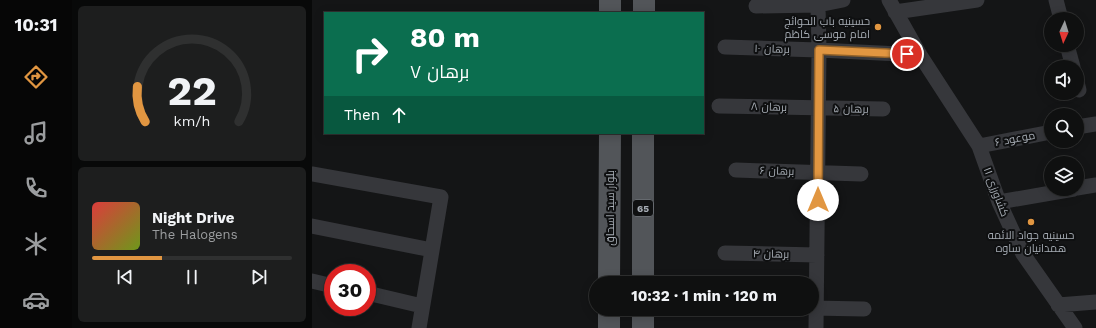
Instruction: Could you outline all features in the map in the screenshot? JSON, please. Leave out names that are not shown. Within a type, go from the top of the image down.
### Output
[{"type":"main road","points":[[610,0],[610,12]]},
{"type":"main road","points":[[644,0],[644,12]]},
{"type":"main road","name":"بلوار سید اسحاق","points":[[609,276],[610,134]]},
{"type":"main road","name":"65","points":[[643,276],[644,134]]},
{"type":"main road","points":[[609,316],[609,328]]},
{"type":"main road","points":[[642,328],[643,316]]},
{"type":"street","points":[[756,6],[818,5],[843,0]]},
{"type":"street","points":[[892,6],[977,0]]},
{"type":"street","points":[[1056,0],[1059,12]]},
{"type":"street","points":[[816,276],[819,50],[818,5]]},
{"type":"street","name":"کشاورزی ۱۱","points":[[892,6],[920,55],[979,146],[999,202],[1023,254],[1075,328]]},
{"type":"street","name":"برهان ۱۰","points":[[725,47],[920,55]]},
{"type":"street","name":"برهان ۸","points":[[719,106],[818,108]]},
{"type":"street","name":"برهان ۵","points":[[818,108],[883,110]]},
{"type":"street","points":[[1084,126],[1096,124]]},
{"type":"street","name":"موعود ۶","points":[[979,146],[1044,133]]},
{"type":"street","name":"برهان ۶","points":[[736,170],[861,174]]},
{"type":"street","points":[[312,174],[441,198],[419,328]]},
{"type":"street","points":[[1084,187],[1096,185]]},
{"type":"street","points":[[999,202],[1044,194]]},
{"type":"street","points":[[312,226],[432,250]]},
{"type":"street","name":"برهان ۴","points":[[725,253],[817,255]]},
{"type":"street","points":[[312,281],[324,284]]},
{"type":"street","points":[[376,295],[422,306]]},
{"type":"street","points":[[1058,305],[1096,302]]},
{"type":"street","points":[[819,308],[864,309]]},
{"type":"street","points":[[815,316],[816,328]]},
{"type":"place","name":"حسینیه باب الحوائج امام موسی کاظم","points":[[878,27]]},
{"type":"place","name":"حسینیه جواد الائمه همدانیان ساوه","points":[[1031,222]]},
{"type":"route","points":[[818,200],[819,50],[907,54]]}]
